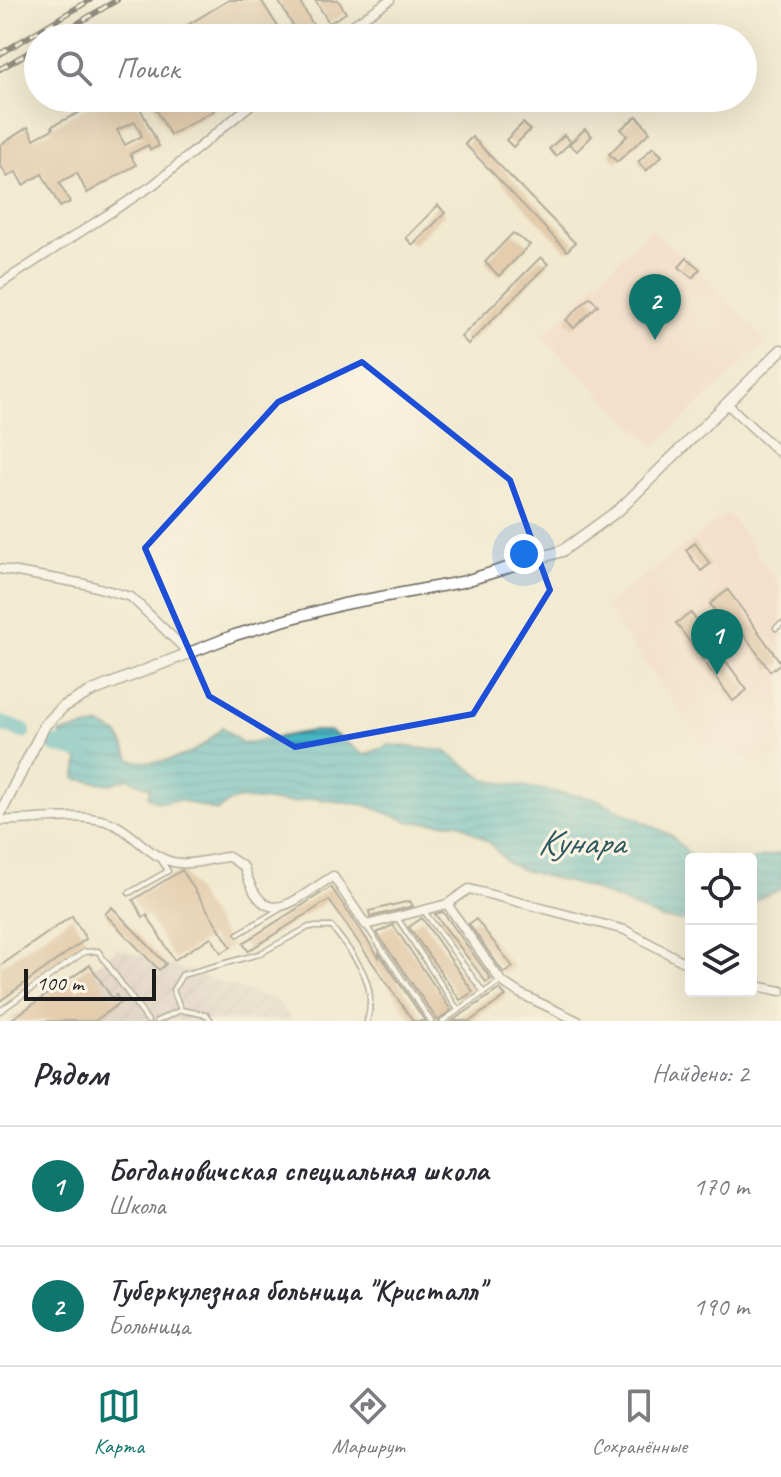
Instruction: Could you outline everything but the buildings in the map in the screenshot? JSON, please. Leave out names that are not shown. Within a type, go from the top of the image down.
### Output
[{"type":"street","points":[[354,24],[390,0]]},
{"type":"street","points":[[0,284],[153,185],[242,112]]},
{"type":"street","points":[[0,814],[45,725],[63,707],[90,692],[189,653],[303,615],[462,582],[562,551],[620,509],[781,350]]},
{"type":"street","points":[[726,403],[781,454]]},
{"type":"street","points":[[0,569],[85,584],[131,597],[189,653]]},
{"type":"street","points":[[0,820],[87,818],[107,822],[128,833],[159,858],[181,864],[229,857],[244,867],[249,888],[258,901],[280,909],[333,876],[366,925],[447,904],[469,889],[625,930],[685,963]]},
{"type":"street","points":[[447,904],[501,981],[578,1021]]},
{"type":"street","points":[[757,986],[781,991]]},
{"type":"lane","points":[[129,893],[168,871],[159,858]]},
{"type":"lane","points":[[238,934],[280,909]]},
{"type":"lane","points":[[424,911],[484,993]]},
{"type":"lane","points":[[397,917],[458,1010]]},
{"type":"lane","points":[[366,925],[431,1021]]},
{"type":"lane","points":[[181,1010],[173,990],[182,975],[259,954],[309,927],[332,927],[366,973],[371,1007],[367,1021]]},
{"type":"lane","points":[[0,1011],[84,952],[98,951],[148,1021]]},
{"type":"lane","points":[[443,1021],[501,981]]},
{"type":"lane","points":[[157,1021],[181,1010],[207,1015],[211,1021]]},
{"type":"highlighted area","points":[[362,362],[510,480],[550,590],[473,714],[295,747],[209,696],[145,548],[278,402]]},
{"type":"shaded area","points":[[650,229],[700,269],[767,342],[654,446],[542,337]]},
{"type":"shaded area","points":[[728,513],[781,586],[781,753],[764,764],[704,745],[603,606]]},
{"type":"shaded area","points":[[118,948],[278,1001],[292,1021],[22,1021]]},
{"type":"water","name":"Кунара","points":[[101,725],[119,735],[131,760],[145,762],[170,760],[192,752],[222,727],[243,744],[311,731],[330,731],[364,755],[390,745],[445,751],[486,780],[597,799],[671,835],[688,853],[685,853],[685,920],[662,919],[590,888],[522,870],[507,863],[490,843],[459,823],[411,822],[365,805],[312,798],[293,803],[242,799],[231,801],[217,811],[180,800],[158,802],[148,797],[150,788],[128,778],[111,784],[75,779],[79,760],[65,748],[60,733]]},
{"type":"water","points":[[781,853],[781,889],[757,899],[757,859]]},
{"type":"waterway","name":"Кунара","points":[[0,723],[23,731]]},
{"type":"waterway","name":"Кунара","points":[[54,744],[85,753]]},
{"type":"railway","points":[[50,24],[90,0]]},
{"type":"railway","points":[[77,24],[117,0]]},
{"type":"railway","points":[[0,54],[24,40]]},
{"type":"railway","points":[[0,69],[24,55]]},
{"type":"place","name":"Туберкулезная больница \"Кристалл\"","points":[[655,340]]},
{"type":"place","name":"Богдановичская специальная школа","points":[[717,675]]}]
